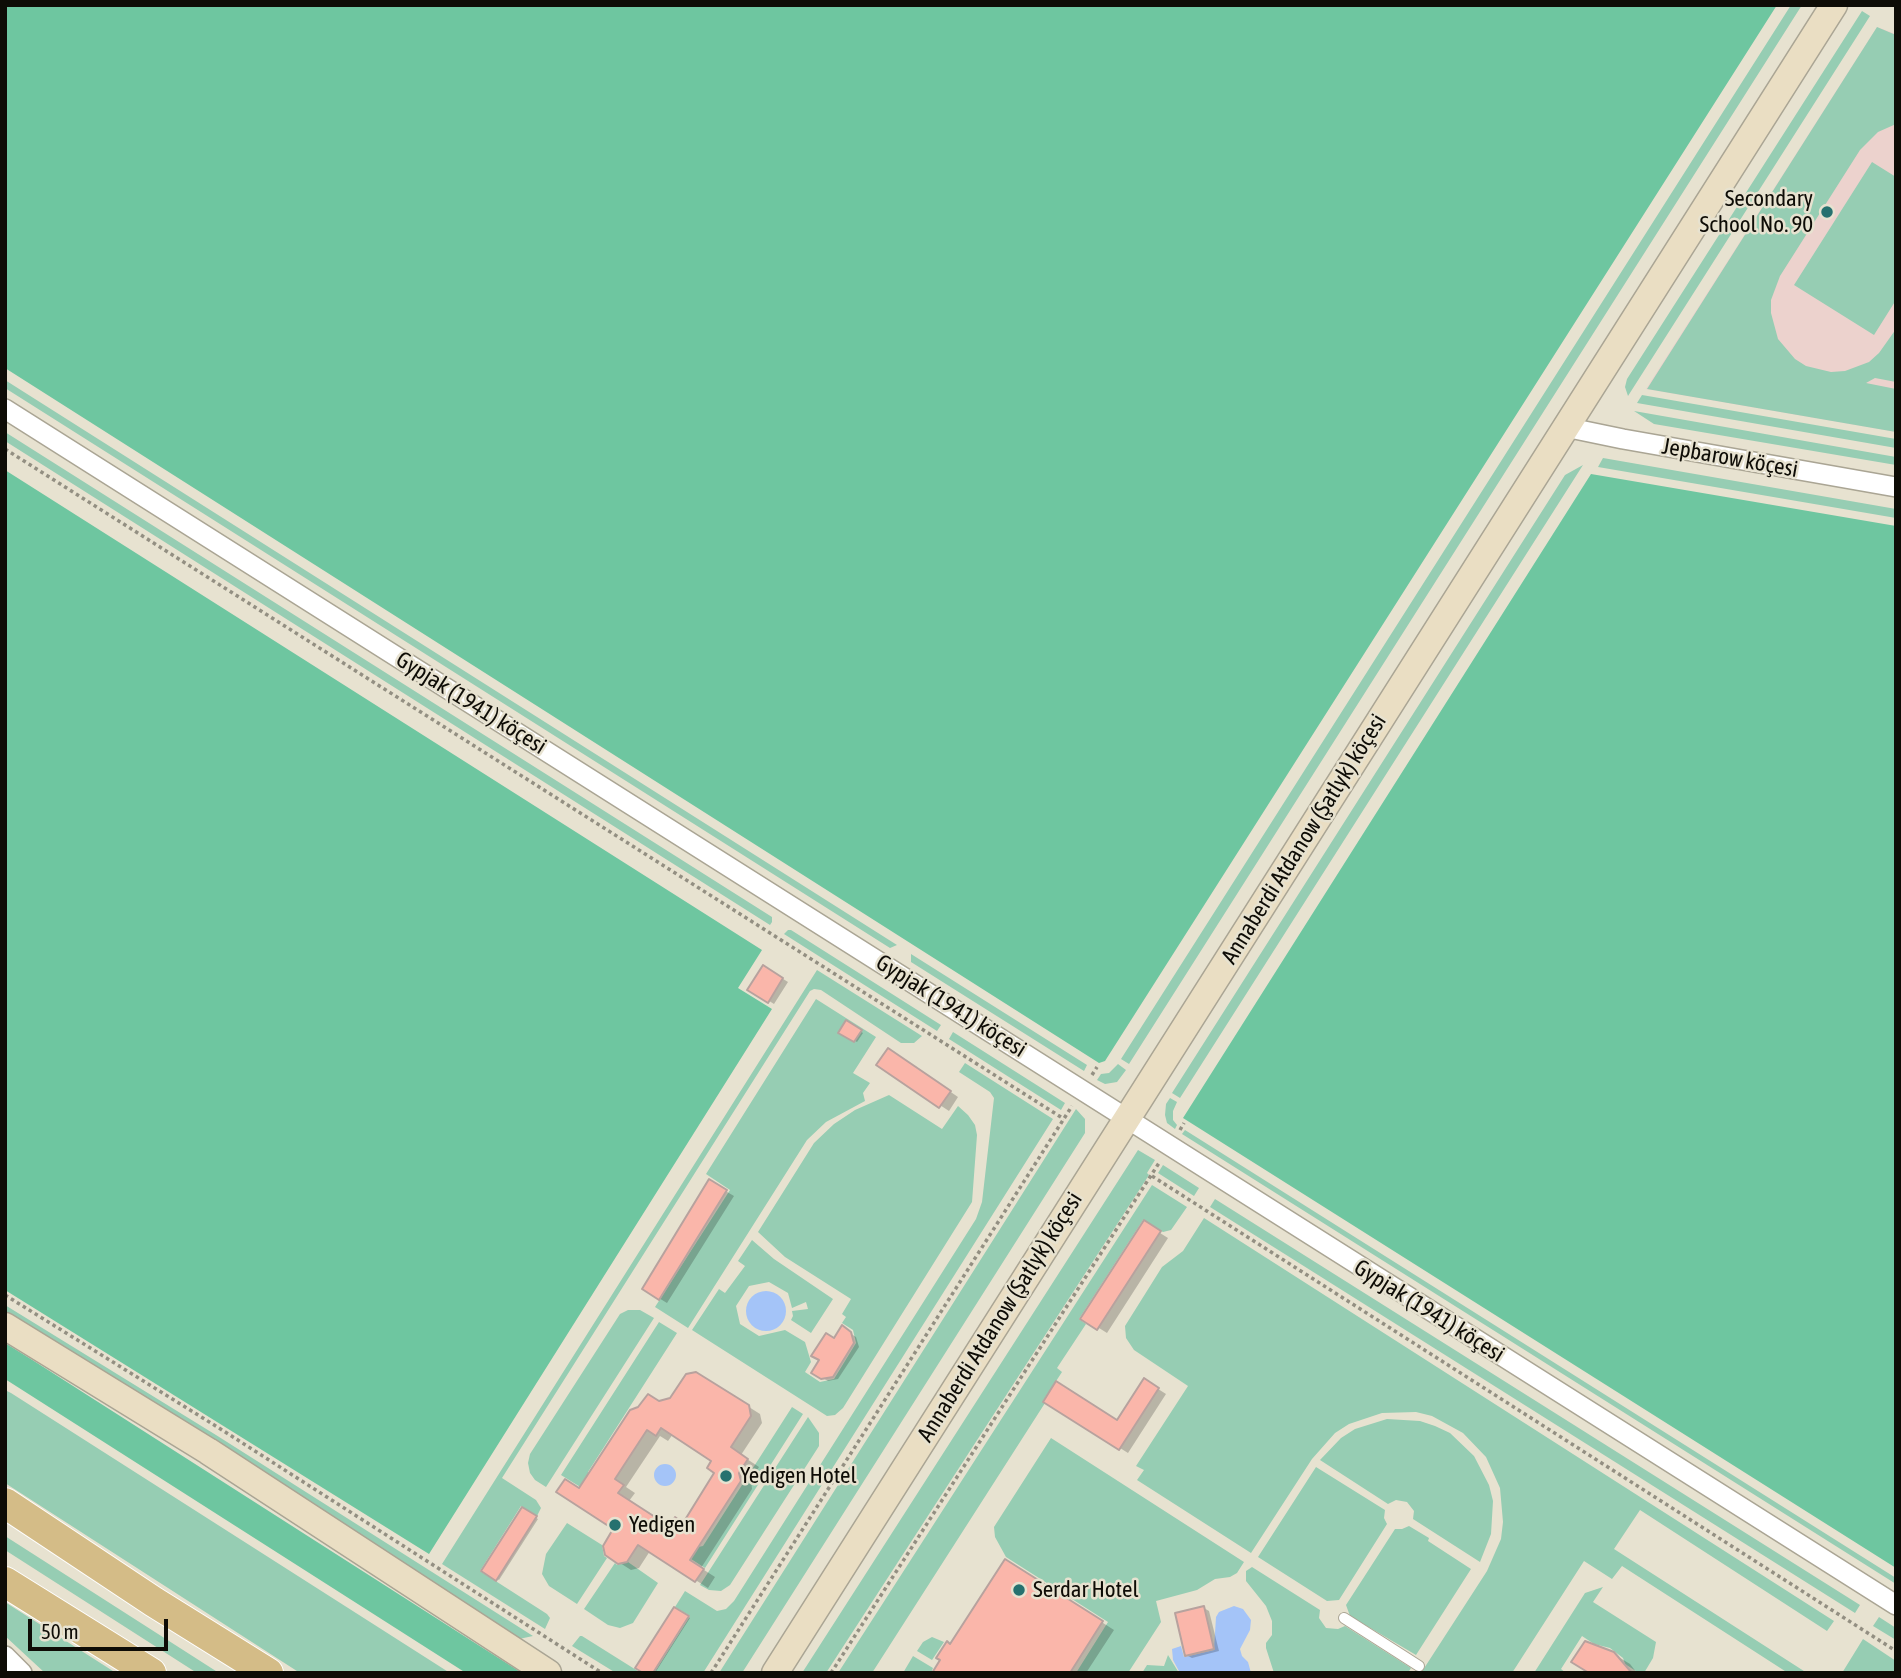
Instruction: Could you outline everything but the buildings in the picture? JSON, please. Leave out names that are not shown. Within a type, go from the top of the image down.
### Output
[{"type":"main road","points":[[5,1503],[154,1602],[268,1673]]},
{"type":"main road","points":[[5,1581],[151,1673]]},
{"type":"street","name":"Annaberdi Atdanow (Şatlyk) köçesi","points":[[775,1673],[1833,5]]},
{"type":"street","name":"Gypjak (1941) köçesi","points":[[5,409],[1896,1605]]},
{"type":"street","name":"Jepbarow köçesi","points":[[1565,427],[1896,487]]},
{"type":"street","points":[[5,1326],[208,1451],[548,1673]]},
{"type":"street","points":[[5,1656],[22,1673]]},
{"type":"lane","points":[[1344,1618],[1419,1666]]},
{"type":"path","points":[[5,449],[1064,1119]]},
{"type":"path","points":[[1090,1077],[1097,1067]]},
{"type":"path","points":[[711,1673],[1072,1106]]},
{"type":"path","points":[[1178,1132],[1184,1123]]},
{"type":"path","points":[[831,1673],[1159,1163]]},
{"type":"path","points":[[1152,1177],[1896,1651]]},
{"type":"path","points":[[5,1295],[231,1435],[603,1673]]},
{"type":"shaded area","name":"Secondary School No. 90","points":[[1877,27],[1896,34],[1896,432],[1646,389]]},
{"type":"green space","points":[[5,5],[1777,5],[1105,1061],[1099,1063],[5,368]]},
{"type":"green space","points":[[1791,5],[1802,5],[1129,1064],[1121,1059]]},
{"type":"green space","points":[[1862,11],[1870,16],[1628,396],[1625,387],[1627,379]]},
{"type":"green space","name":"Secondary School No. 90","points":[[1877,27],[1896,35],[1896,124],[1878,132],[1860,150],[1780,276],[1771,300],[1771,313],[1778,339],[1795,359],[1806,366],[1831,372],[1845,371],[1869,362],[1896,329],[1896,382],[1875,378],[1866,383],[1896,389],[1896,432],[1647,389]]},
{"type":"green space","points":[[1872,162],[1896,177],[1896,300],[1874,335],[1794,285]]},
{"type":"green space","points":[[5,380],[897,945],[890,948],[5,388]]},
{"type":"green space","points":[[1642,395],[1896,439],[1896,448],[1637,403]]},
{"type":"green space","points":[[1634,411],[1896,457],[1896,465],[1654,424]]},
{"type":"green space","points":[[5,432],[772,917],[772,922],[770,925],[5,441]]},
{"type":"green space","points":[[1603,458],[1896,509],[1896,518],[1598,467]]},
{"type":"green space","points":[[1583,465],[1180,1098],[1172,1093],[1565,475]]},
{"type":"green space","points":[[5,470],[762,950],[738,988],[772,1009],[429,1554],[5,1290]]},
{"type":"green space","points":[[1591,474],[1896,526],[1896,1568],[1183,1118]]},
{"type":"green space","points":[[788,930],[941,1025],[937,1031],[784,934]]},
{"type":"green space","points":[[911,954],[1087,1065],[1084,1071],[911,962]]},
{"type":"green space","points":[[817,970],[922,1036],[914,1043],[901,1043],[821,990],[810,991],[502,1478],[536,1500],[541,1508],[537,1516],[521,1506],[480,1571],[547,1614],[550,1618],[545,1629],[442,1564]]},
{"type":"green space","points":[[816,999],[876,1037],[853,1073],[870,1083],[863,1093],[865,1101],[826,1122],[807,1140],[688,1328],[655,1307],[730,1190],[706,1174]]},
{"type":"green space","points":[[953,1032],[1065,1103],[1061,1110],[949,1039]]},
{"type":"green space","points":[[965,1063],[1053,1119],[703,1673],[654,1673],[690,1616],[675,1607],[685,1591],[717,1611],[726,1609],[734,1601],[976,1219],[982,1202],[994,1098],[990,1092],[959,1072]]},
{"type":"green space","points":[[1118,1064],[1126,1070],[1117,1082],[1105,1084],[1097,1080],[1101,1074],[1109,1073]]},
{"type":"green space","points":[[889,1095],[942,1129],[958,1106],[968,1115],[975,1125],[977,1135],[972,1202],[843,1408],[835,1415],[827,1416],[692,1330],[719,1289],[725,1293],[745,1266],[738,1261],[752,1240],[774,1259],[833,1299],[811,1333],[791,1320],[792,1311],[808,1309],[806,1302],[792,1308],[788,1293],[769,1282],[749,1286],[736,1306],[740,1324],[759,1336],[785,1330],[805,1342],[811,1362],[805,1372],[820,1382],[834,1379],[856,1343],[853,1330],[842,1323],[846,1317],[842,1314],[851,1299],[785,1257],[758,1232],[814,1143],[834,1124],[855,1110]]},
{"type":"green space","points":[[1170,1098],[1177,1102],[1173,1111],[1173,1120],[1177,1125],[1175,1129],[1167,1123],[1165,1115],[1166,1104]]},
{"type":"green space","points":[[1076,1109],[1085,1119],[1085,1133],[742,1673],[719,1673]]},
{"type":"green space","points":[[1185,1130],[1896,1578],[1896,1584],[1182,1134]]},
{"type":"green space","points":[[1138,1150],[1155,1160],[1147,1173],[1149,1175],[826,1673],[802,1673]]},
{"type":"green space","points":[[1163,1165],[1199,1188],[1194,1196],[1158,1173]]},
{"type":"green space","points":[[1152,1185],[1187,1207],[1171,1230],[1163,1232],[1143,1220],[1079,1319],[1086,1324],[1057,1368],[1062,1372],[1043,1401],[1045,1403],[872,1673],[838,1673]]},
{"type":"green space","points":[[1215,1199],[1860,1605],[1855,1613],[1210,1207]]},
{"type":"green space","points":[[1204,1218],[1834,1621],[1827,1631],[1640,1510],[1614,1549],[1807,1673],[1788,1673],[1622,1566],[1612,1579],[1584,1561],[1512,1673],[1421,1673],[1487,1571],[1501,1539],[1503,1522],[1500,1488],[1486,1457],[1463,1433],[1432,1416],[1416,1412],[1382,1413],[1349,1424],[1335,1433],[1312,1459],[1251,1553],[1137,1480],[1144,1470],[1136,1466],[1188,1386],[1134,1350],[1126,1338],[1125,1326],[1162,1267],[1183,1251]]},
{"type":"green space","points":[[5,1305],[533,1636],[519,1639],[5,1316]]},
{"type":"green space","points":[[628,1310],[640,1310],[654,1318],[546,1487],[530,1473],[530,1454],[620,1314]]},
{"type":"green space","points":[[659,1322],[677,1333],[588,1472],[590,1493],[561,1475]]},
{"type":"green space","points":[[5,1343],[522,1673],[466,1673],[5,1379]]},
{"type":"green space","points":[[5,1390],[450,1673],[300,1673],[5,1483]]},
{"type":"green space","points":[[792,1407],[803,1414],[705,1568],[688,1557],[693,1548],[703,1546]]},
{"type":"green space","points":[[808,1417],[819,1433],[819,1446],[730,1585],[721,1591],[709,1590],[700,1585]]},
{"type":"green space","points":[[1387,1419],[1420,1421],[1435,1426],[1450,1433],[1474,1456],[1489,1485],[1493,1501],[1491,1534],[1480,1562],[1413,1519],[1414,1511],[1407,1502],[1396,1500],[1388,1504],[1320,1460],[1341,1438],[1355,1429]]},
{"type":"green space","points":[[1051,1438],[1244,1562],[1237,1573],[1230,1577],[1215,1579],[1197,1590],[1156,1601],[1161,1622],[1128,1673],[1076,1673],[1108,1622],[1006,1557],[995,1537],[994,1527]]},
{"type":"green space","points":[[1316,1467],[1385,1510],[1384,1518],[1387,1524],[1339,1600],[1327,1601],[1258,1557]]},
{"type":"green space","points":[[567,1523],[602,1545],[607,1558],[577,1604],[549,1586],[542,1574],[546,1554]]},
{"type":"green space","points":[[1409,1526],[1471,1569],[1416,1655],[1350,1616],[1346,1605],[1395,1529]]},
{"type":"green space","points":[[5,1536],[219,1673],[197,1673],[5,1550]]},
{"type":"green space","points":[[628,1562],[658,1583],[633,1623],[620,1628],[608,1625],[584,1609],[615,1563],[617,1565]]},
{"type":"green space","points":[[1252,1567],[1320,1610],[1319,1618],[1326,1628],[1338,1629],[1345,1626],[1411,1668],[1408,1673],[1274,1673],[1266,1648],[1272,1635],[1272,1621],[1266,1606],[1246,1581],[1246,1571]]},
{"type":"green space","points":[[1603,1587],[1593,1602],[1656,1642],[1653,1658],[1644,1673],[1639,1673],[1625,1664],[1623,1658],[1610,1648],[1594,1644],[1582,1636],[1561,1669],[1566,1673],[1534,1673],[1585,1593]]},
{"type":"green space","points":[[5,1602],[116,1673],[45,1673],[5,1636]]},
{"type":"green space","points":[[1879,1617],[1896,1628],[1896,1640],[1873,1626]]},
{"type":"green space","points":[[580,1636],[641,1673],[616,1673],[572,1646]]},
{"type":"green space","points":[[932,1637],[944,1642],[932,1660],[917,1651],[923,1642]]},
{"type":"green space","points":[[1863,1639],[1896,1661],[1896,1673],[1842,1673]]},
{"type":"green space","points":[[1168,1655],[1179,1673],[1142,1673],[1147,1665],[1164,1666]]},
{"type":"green space","points":[[913,1656],[933,1668],[931,1673],[903,1673]]},
{"type":"water","points":[[766,1291],[780,1297],[786,1311],[780,1325],[766,1331],[752,1325],[746,1311],[752,1297]]},
{"type":"water","points":[[665,1464],[673,1467],[676,1475],[673,1483],[665,1486],[657,1483],[654,1475],[657,1467]]},
{"type":"water","points":[[1234,1606],[1243,1609],[1251,1620],[1250,1630],[1240,1649],[1251,1673],[1180,1673],[1173,1660],[1172,1649],[1181,1646],[1184,1657],[1214,1650],[1216,1617],[1219,1612]]},
{"type":"place","name":"Secondary School No. 90","points":[[1827,212]]},
{"type":"place","name":"Yedigen Hotel","points":[[726,1476]]},
{"type":"place","name":"Yedigen","points":[[615,1525]]},
{"type":"place","name":"Serdar Hotel","points":[[1019,1590]]}]
